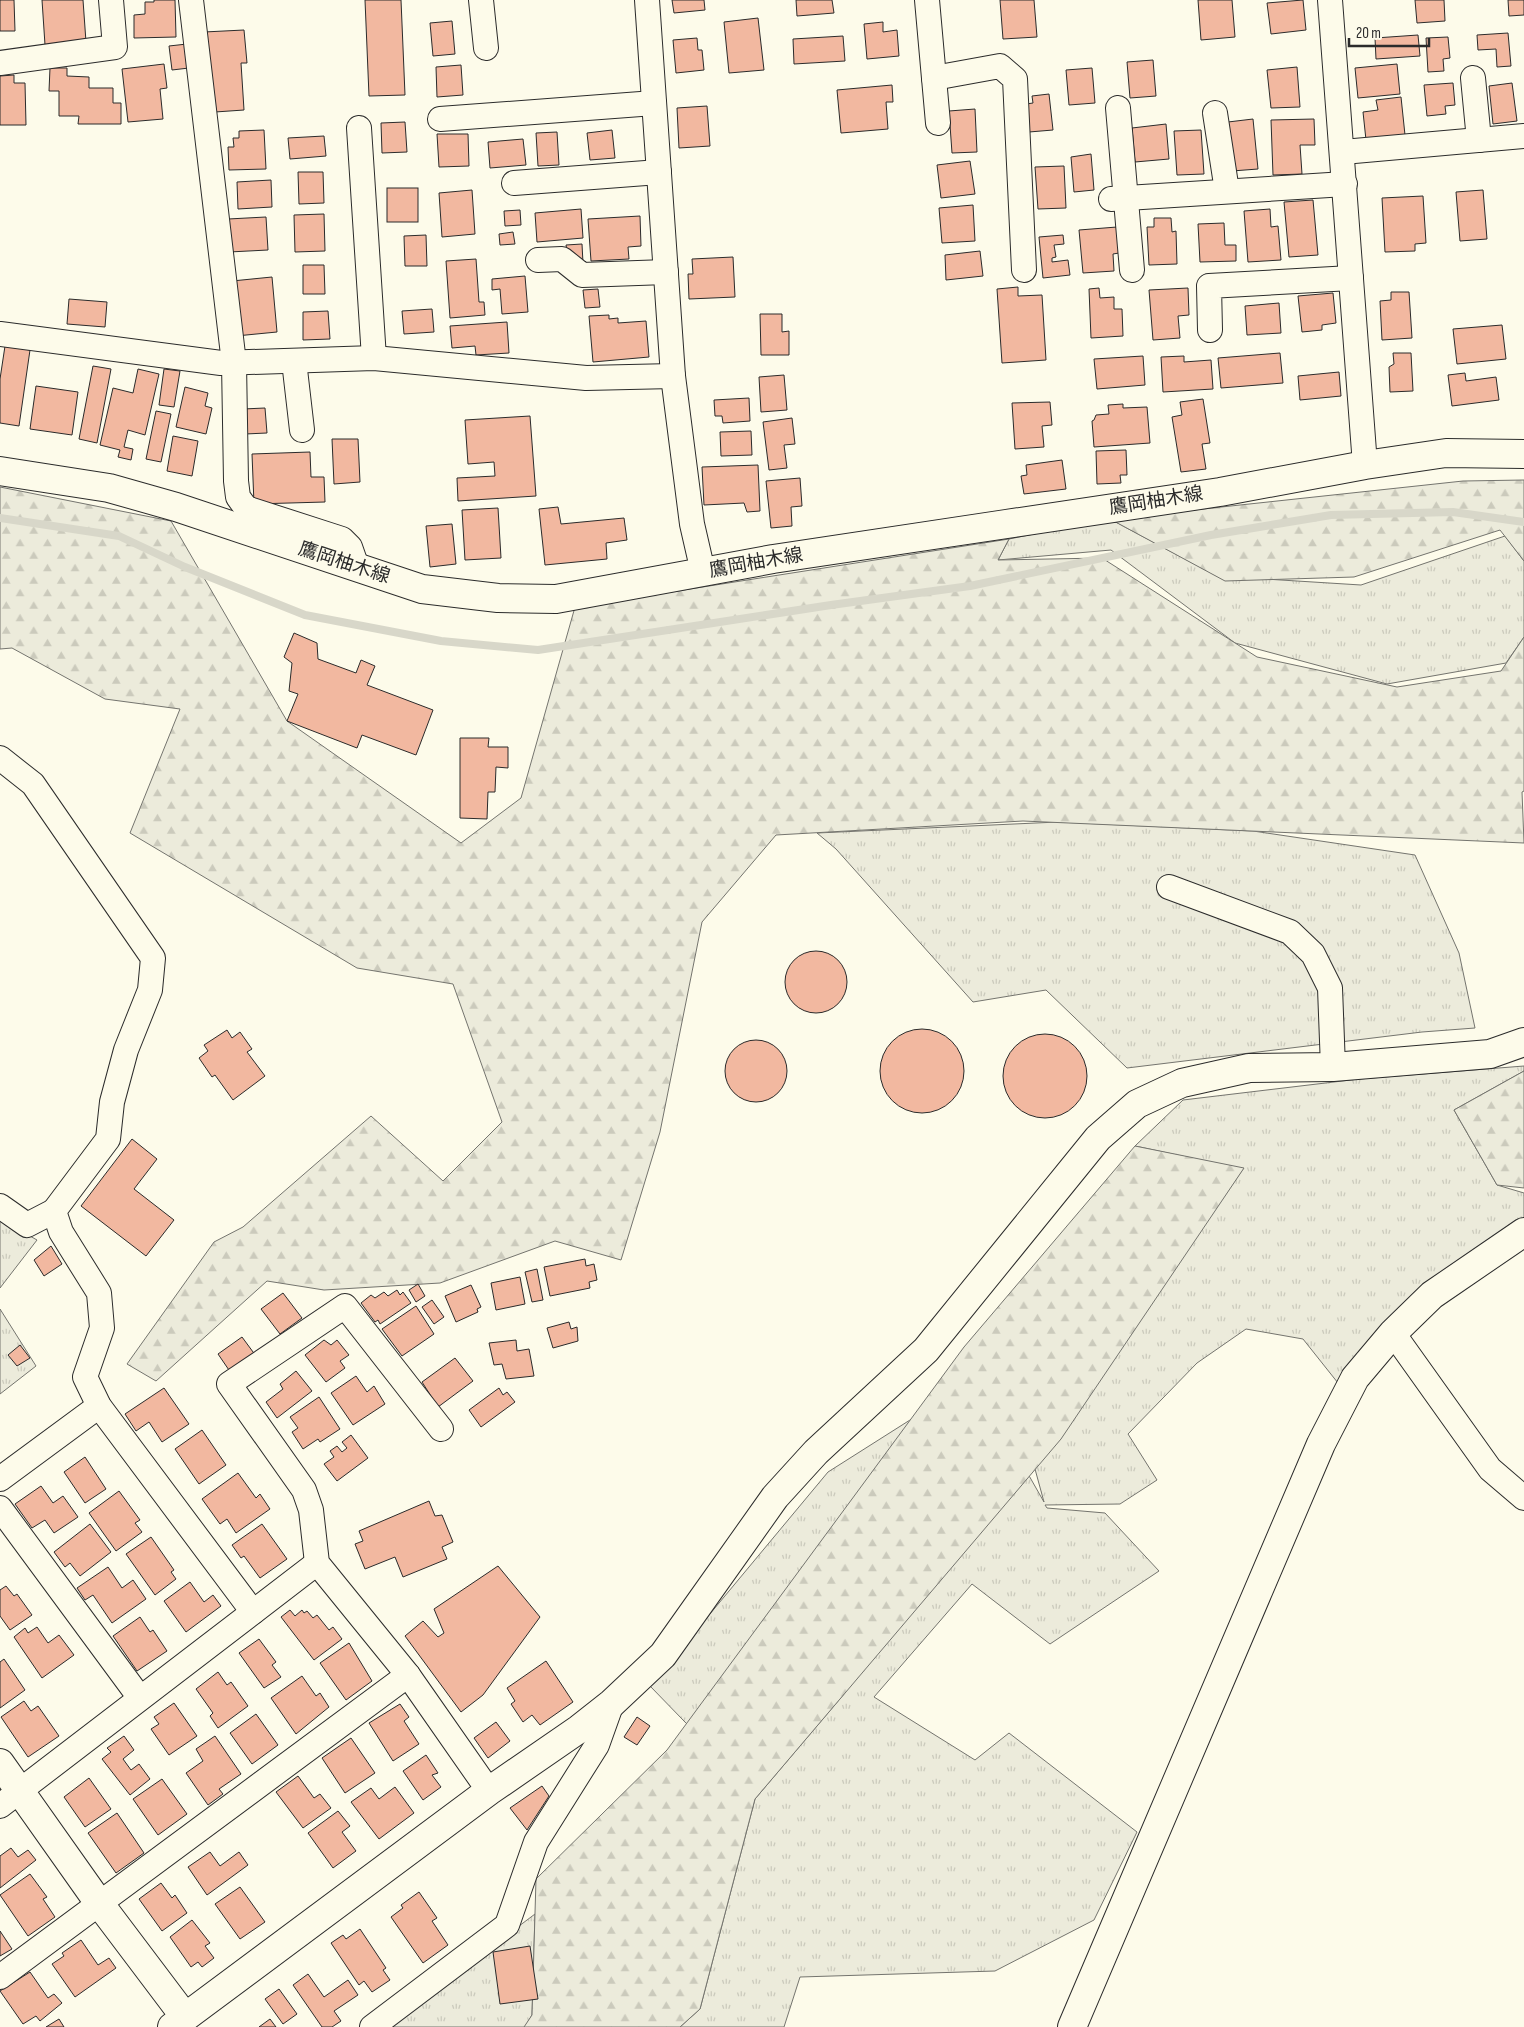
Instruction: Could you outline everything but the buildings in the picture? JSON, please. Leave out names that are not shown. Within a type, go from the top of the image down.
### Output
[{"type":"street","points":[[0,63],[115,46],[111,0]]},
{"type":"street","points":[[191,0],[234,364],[236,481],[238,497],[246,508],[342,539],[350,548],[357,567]]},
{"type":"street","points":[[481,0],[486,48]]},
{"type":"street","points":[[647,0],[673,376],[692,524],[703,572]]},
{"type":"street","points":[[927,0],[938,123]]},
{"type":"street","points":[[1330,0],[1343,152],[1365,465]]},
{"type":"street","points":[[934,78],[1000,66],[1014,79],[1024,270]]},
{"type":"street","points":[[1473,78],[1479,140]]},
{"type":"street","points":[[440,119],[654,103]]},
{"type":"street","points":[[1118,108],[1119,198],[1132,270]]},
{"type":"street","points":[[1216,113],[1227,191]]},
{"type":"street","points":[[359,128],[374,358]]},
{"type":"street","points":[[1343,152],[1524,136]]},
{"type":"street","points":[[514,183],[659,172]]},
{"type":"street","points":[[1119,198],[1345,184]]},
{"type":"street","points":[[538,260],[562,259],[582,275],[666,272]]},
{"type":"street","points":[[1210,330],[1209,286],[1351,278]]},
{"type":"street","points":[[0,334],[234,364],[374,358],[586,378],[673,376]]},
{"type":"street","points":[[294,361],[302,430]]},
{"type":"street","name":"鷹岡柚木線","points":[[0,471],[109,488],[176,507],[422,589],[498,598],[556,599],[703,572],[1220,492],[1365,465],[1446,453],[1524,454]]},
{"type":"street","points":[[0,758],[33,784],[153,958],[150,990],[126,1050],[112,1102],[108,1139],[54,1212],[27,1225],[0,1206]]},
{"type":"street","points":[[1169,887],[1290,932],[1313,954],[1330,988],[1333,1067]]},
{"type":"street","points":[[0,1763],[10,1799],[99,1903],[178,2022],[489,1791],[612,1703],[663,1655],[775,1497],[816,1452],[926,1350],[1092,1145],[1137,1104],[1182,1083],[1206,1076],[1249,1068],[1333,1067],[1490,1054],[1524,1042]]},
{"type":"street","points":[[54,1212],[61,1232],[99,1292],[102,1328],[85,1377],[100,1406],[253,1612]]},
{"type":"street","points":[[1072,2027],[1321,1444],[1355,1378],[1393,1333],[1432,1295],[1524,1232]]},
{"type":"street","points":[[440,1429],[345,1306],[229,1384],[304,1490],[311,1510],[317,1563],[408,1675],[489,1791]]},
{"type":"street","points":[[1393,1333],[1490,1469],[1524,1498]]},
{"type":"street","points":[[0,1479],[100,1406]]},
{"type":"street","points":[[0,1508],[140,1698]]},
{"type":"street","points":[[10,1799],[317,1563]]},
{"type":"street","points":[[0,1977],[408,1675]]},
{"type":"street","points":[[372,2027],[507,1925],[536,1842],[597,1745],[612,1703]]},
{"type":"green space","points":[[1524,480],[1524,561],[1500,530],[1354,577],[1225,581],[1110,519],[1463,481]]},
{"type":"green space","points":[[0,487],[171,521],[287,721],[461,843],[521,798],[575,607],[1009,539],[998,560],[1102,558],[1257,657],[1397,687],[1501,671],[1524,637],[1524,791],[1522,792],[1524,843],[1023,821],[776,835],[702,922],[660,1132],[621,1260],[555,1241],[440,1283],[324,1290],[267,1281],[156,1381],[127,1364],[214,1242],[243,1227],[371,1116],[443,1181],[502,1122],[453,984],[357,968],[130,833],[180,709],[105,699],[12,648],[0,649]]},
{"type":"green space","points":[[1110,519],[1217,576],[1361,585],[1505,536],[1524,561],[1524,637],[1506,663],[1387,684],[1235,643],[1111,550],[998,560],[1009,539]]},
{"type":"green space","points":[[1058,822],[1253,831],[1415,855],[1459,953],[1475,1028],[1422,1032],[1127,1068],[1046,990],[973,1002],[836,849],[817,833]]},
{"type":"green space","points":[[1524,1066],[1524,1071],[1454,1110],[1497,1185],[1524,1193],[1524,1233],[1338,1383],[1303,1339],[1246,1329],[1197,1363],[1128,1434],[1157,1480],[1120,1504],[1045,1505],[1047,1508],[1105,1513],[1159,1571],[1050,1644],[972,1584],[874,1697],[975,1760],[1009,1733],[1137,1832],[1094,1920],[995,1971],[800,1977],[784,2027],[680,2027],[700,2009],[755,1799],[844,1694],[751,1790],[650,1686],[828,1472],[910,1420],[999,1423],[1044,1502],[1035,1469],[1243,1169],[1135,1146],[1183,1100],[1359,1079]]},
{"type":"green space","points":[[1524,1071],[1524,1188],[1497,1185],[1454,1110]]},
{"type":"green space","points":[[1135,1146],[1244,1168],[1061,1439],[755,1799],[700,2009],[680,2027],[524,2027],[532,2015],[536,1879],[667,1750],[964,1347]]},
{"type":"green space","points":[[0,1219],[37,1240],[0,1288]]},
{"type":"green space","points":[[0,1309],[36,1366],[0,1394]]},
{"type":"green space","points":[[535,1914],[532,2015],[525,2027],[385,2027]]},
{"type":"waterway","points":[[0,518],[119,536],[185,567],[305,615],[441,641],[538,650],[831,605],[970,586],[1211,535],[1331,515],[1453,512],[1524,522]]}]
